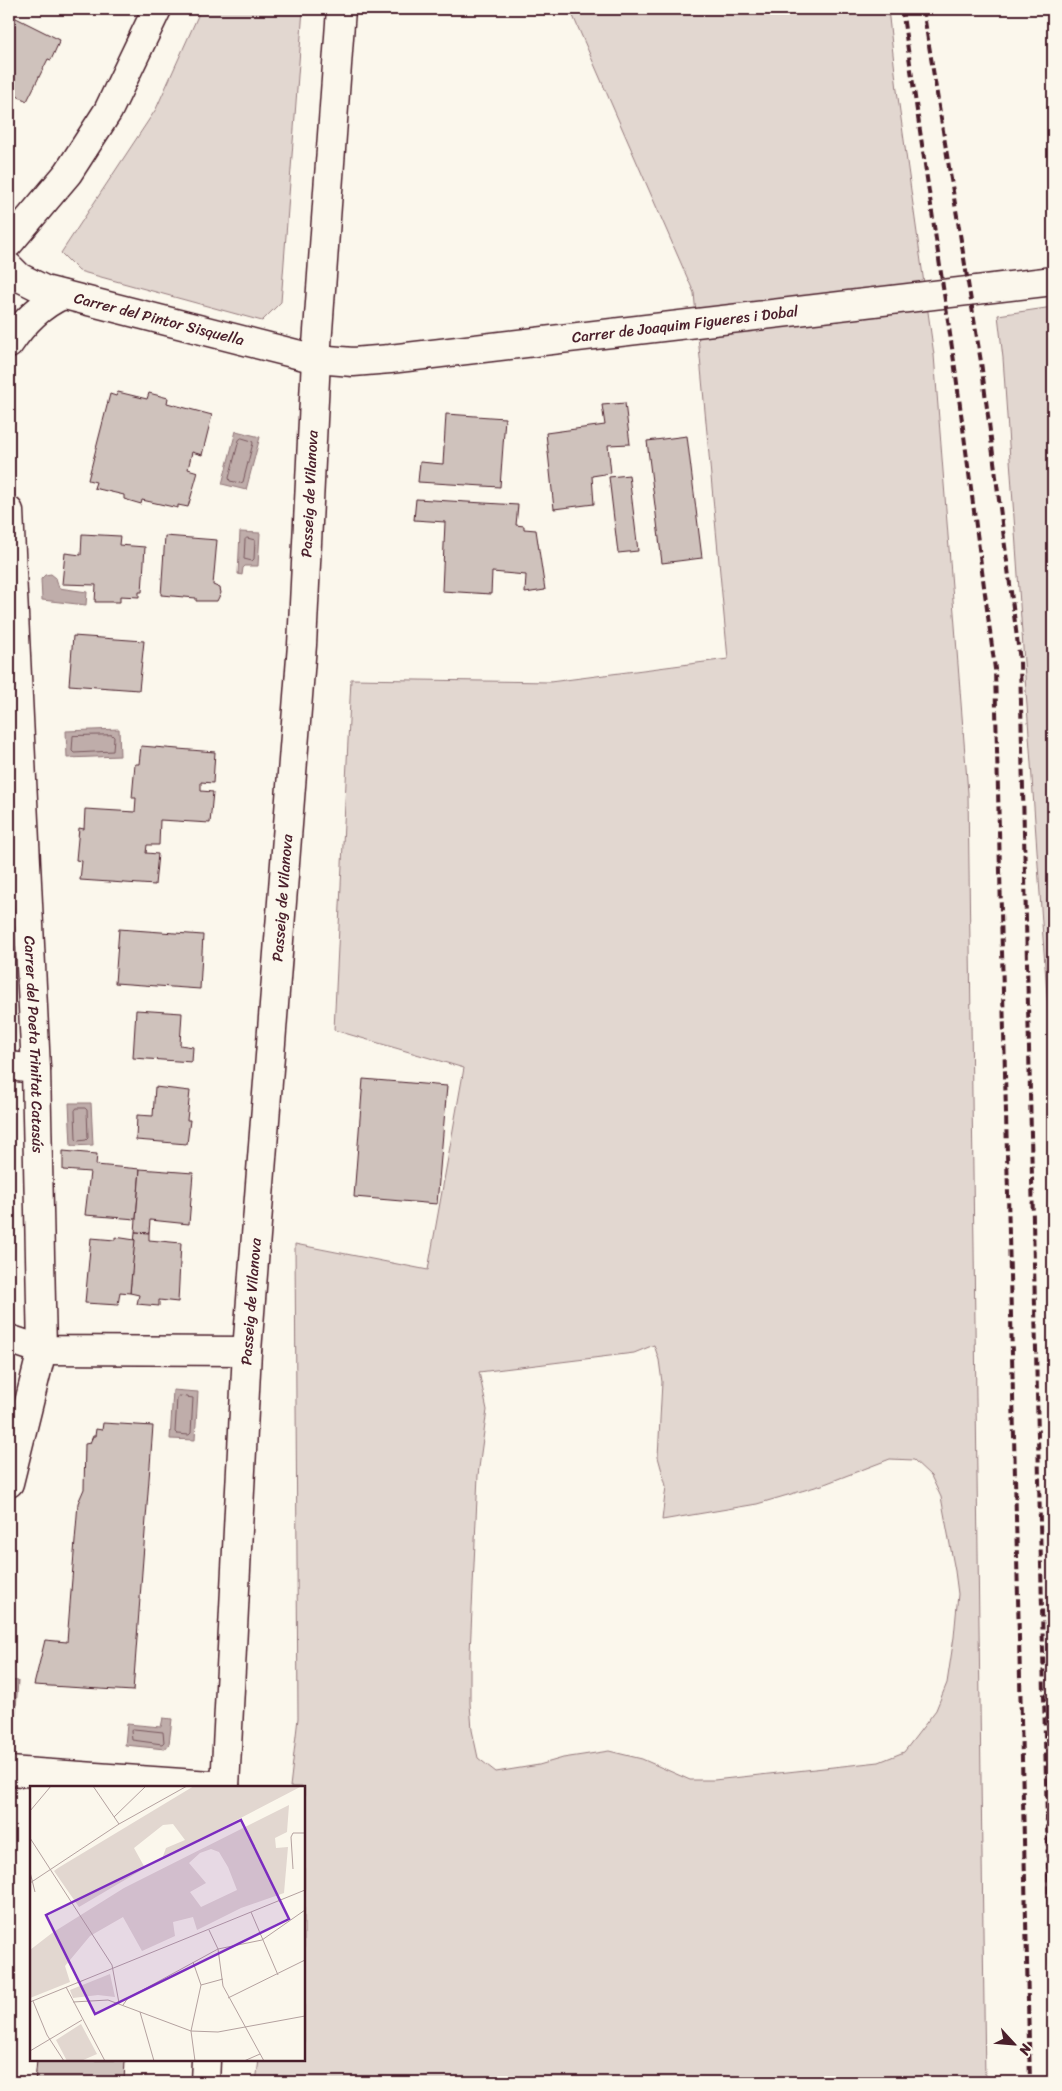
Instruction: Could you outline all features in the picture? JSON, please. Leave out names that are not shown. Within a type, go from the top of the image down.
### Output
[{"type":"street","points":[[9,243],[68,173],[108,111],[157,9]]},
{"type":"street","name":"Passeig de Vilanova","points":[[225,1786],[247,1351],[302,645],[316,359],[341,9]]},
{"type":"street","name":"Carrer del Pintor Sisquella","points":[[9,267],[19,277],[45,290],[316,359]]},
{"type":"street","name":"Carrer de Joaquim Figueres i Dobal","points":[[316,359],[353,362],[390,359],[1053,281]]},
{"type":"street","points":[[9,344],[37,311],[52,300],[63,295]]},
{"type":"street","name":"Carrer del Poeta Trinitat Catasús","points":[[9,511],[36,1069],[42,1350],[9,1482]]},
{"type":"street","points":[[9,1066],[36,1069]]},
{"type":"street","points":[[9,1339],[42,1350],[247,1351]]},
{"type":"street","points":[[9,1771],[225,1786]]},
{"type":"street","points":[[205,2082],[206,2061]]},
{"type":"shaded area","points":[[201,9],[303,9],[281,302],[262,321],[79,271],[61,253],[156,109]]},
{"type":"shaded area","points":[[570,9],[888,9],[897,90],[934,355],[968,793],[985,2082],[256,2082],[259,2061],[305,2061],[305,1786],[290,1786],[298,1718],[295,1244],[428,1270],[464,1068],[334,1030],[351,679],[550,682],[728,659],[694,293]],"holes":[[[654,1345],[659,1360],[662,1382],[658,1457],[666,1486],[662,1520],[757,1504],[822,1485],[890,1459],[914,1460],[931,1476],[941,1497],[955,1571],[958,1594],[954,1637],[947,1683],[936,1710],[904,1752],[879,1762],[714,1780],[690,1780],[642,1759],[609,1751],[563,1758],[539,1765],[496,1772],[478,1758],[472,1730],[470,1654],[478,1475],[487,1410],[479,1372],[634,1353]]]},
{"type":"shaded area","points":[[1053,307],[1053,1053],[1051,1053],[1003,358],[998,315]]},
{"type":"water","points":[[236,431],[260,437],[246,490],[222,484]]},
{"type":"water","points":[[240,532],[260,533],[258,566],[245,566],[242,575],[238,574]]},
{"type":"water","points":[[51,574],[56,578],[59,588],[87,592],[86,605],[42,600],[41,579],[45,575]]},
{"type":"water","points":[[119,729],[120,756],[67,758],[66,731]]},
{"type":"water","points":[[69,1103],[91,1103],[93,1145],[71,1146]]},
{"type":"water","points":[[173,1390],[198,1392],[195,1440],[170,1439]]},
{"type":"water","points":[[9,1680],[18,1681],[14,1736],[9,1735]]},
{"type":"water","points":[[163,1718],[172,1719],[169,1744],[165,1749],[125,1745],[127,1724],[161,1727]]},
{"type":"building","points":[[76,9],[90,9],[88,14]]},
{"type":"building","points":[[12,16],[60,40],[51,60],[48,59],[27,101],[9,92],[9,23]]},
{"type":"building","points":[[118,392],[147,399],[149,393],[168,398],[167,403],[212,415],[202,455],[192,452],[188,469],[198,472],[188,507],[178,505],[178,508],[142,500],[141,504],[124,499],[124,495],[94,488],[96,482],[88,480],[110,394],[116,396]]},
{"type":"building","points":[[625,403],[630,444],[608,445],[611,473],[592,476],[594,504],[554,509],[546,433],[605,425],[602,405]]},
{"type":"building","points":[[446,414],[505,418],[500,487],[418,482],[420,462],[443,464]]},
{"type":"building","points":[[687,436],[702,558],[662,563],[647,441]]},
{"type":"building","points":[[629,475],[638,551],[618,553],[609,477]]},
{"type":"building","points":[[416,499],[518,505],[516,525],[524,526],[524,529],[536,530],[545,590],[525,593],[526,575],[492,572],[491,594],[442,591],[445,522],[414,520]]},
{"type":"building","points":[[82,534],[120,536],[119,545],[145,547],[142,592],[139,592],[139,597],[120,596],[120,602],[95,602],[96,585],[62,584],[65,553],[81,555]]},
{"type":"building","points":[[165,536],[217,540],[213,585],[220,588],[221,593],[217,601],[196,601],[196,598],[161,595]]},
{"type":"building","points":[[73,636],[144,641],[139,690],[69,685]]},
{"type":"building","points":[[141,746],[215,752],[213,783],[201,782],[201,791],[213,792],[210,823],[160,820],[159,845],[147,845],[146,853],[158,854],[155,885],[80,880],[82,861],[76,860],[79,828],[84,829],[85,809],[135,812],[136,798],[132,798],[135,764],[139,764]]},
{"type":"building","points":[[119,929],[203,935],[200,989],[115,983]]},
{"type":"building","points":[[136,1010],[182,1013],[180,1045],[193,1047],[192,1062],[133,1058]]},
{"type":"building","points":[[363,1079],[447,1086],[437,1204],[354,1197]]},
{"type":"building","points":[[155,1087],[190,1091],[187,1120],[190,1120],[187,1144],[136,1140],[137,1115],[153,1116]]},
{"type":"building","points":[[63,1151],[97,1154],[96,1165],[140,1169],[136,1219],[85,1215],[90,1172],[63,1170]]},
{"type":"building","points":[[140,1169],[193,1173],[189,1224],[150,1220],[149,1233],[135,1232]]},
{"type":"building","points":[[135,1232],[149,1233],[149,1240],[181,1243],[178,1302],[159,1300],[159,1306],[137,1304],[139,1295],[130,1293]]},
{"type":"building","points":[[115,1237],[135,1240],[130,1293],[120,1292],[118,1305],[85,1303],[91,1238],[115,1240]]},
{"type":"building","points":[[103,1423],[153,1426],[133,1691],[34,1685],[45,1640],[67,1642],[78,1503],[84,1489],[85,1444],[90,1443],[93,1436],[95,1436],[96,1429],[102,1430]]},
{"type":"building","points":[[37,2061],[125,2061],[124,2082],[35,2082]]},
{"type":"railway","points":[[902,9],[955,368],[995,669],[1030,2082]]},
{"type":"railway","points":[[923,9],[981,362],[1020,661],[1053,2082]]}]
